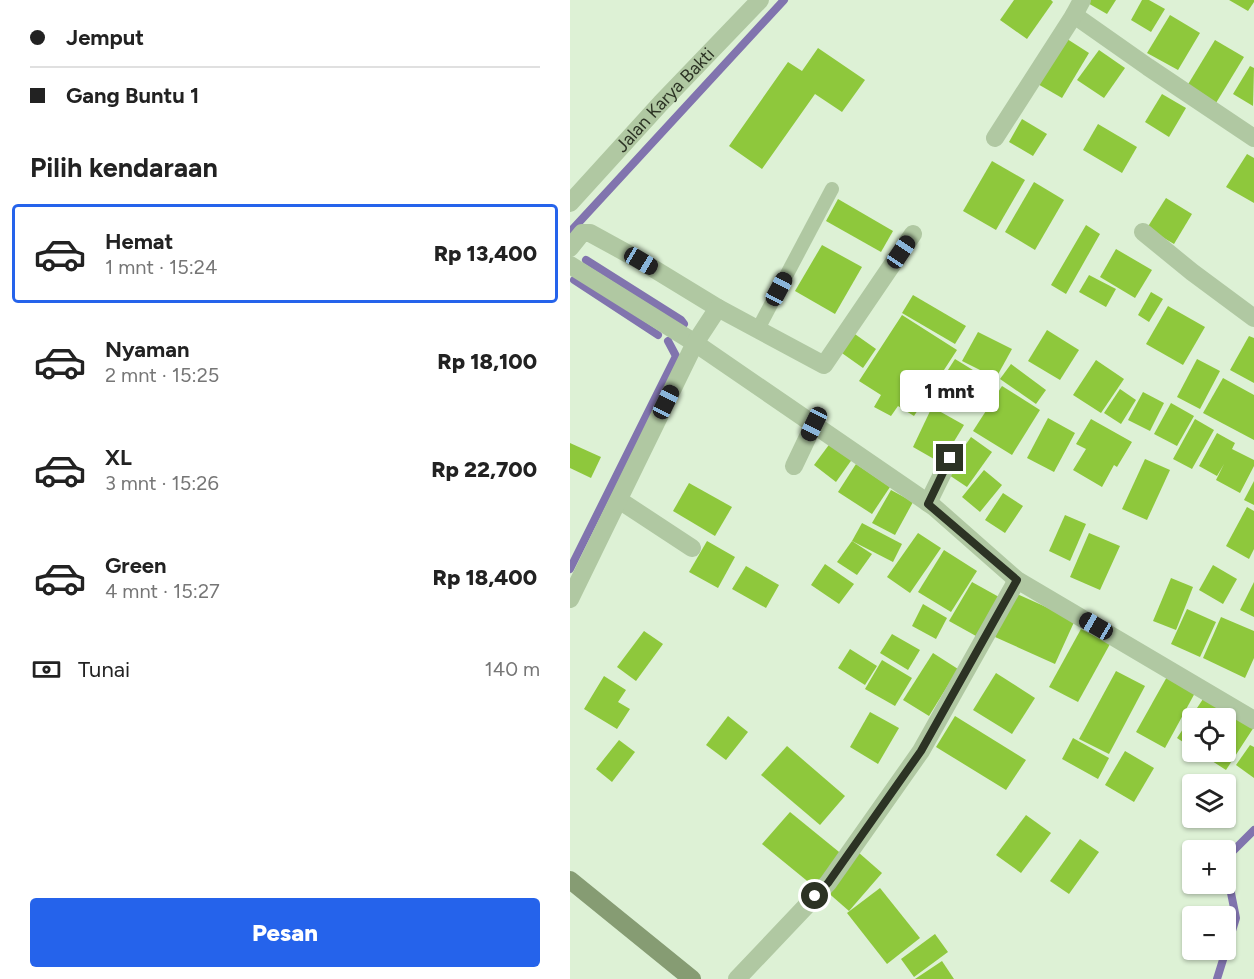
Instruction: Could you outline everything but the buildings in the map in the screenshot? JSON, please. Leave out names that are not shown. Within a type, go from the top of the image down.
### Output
[{"type":"street","name":"Jalan Karya Bakti","points":[[570,203],[661,103],[760,0]]},
{"type":"street","points":[[995,138],[1078,7],[1148,67],[1254,138]]},
{"type":"street","points":[[1143,232],[1182,265],[1254,318]]},
{"type":"street","points":[[570,248],[582,233],[590,233],[718,308],[824,365],[913,234]]},
{"type":"street","points":[[570,265],[695,343],[928,504],[1017,580],[1254,720]]},
{"type":"street","points":[[570,599],[695,343],[718,308]]},
{"type":"street","points":[[794,466],[814,424]]},
{"type":"street","points":[[928,504],[950,458]]},
{"type":"street","points":[[619,500],[692,548]]},
{"type":"street","points":[[737,979],[828,883],[921,751],[1017,580]]},
{"type":"street","points":[[570,879],[692,979]]},
{"type":"lane","points":[[758,329],[832,189]]},
{"type":"waterway","points":[[570,232],[784,0]]},
{"type":"waterway","points":[[586,260],[681,320],[684,324],[682,326]]},
{"type":"waterway","points":[[574,280],[658,335]]},
{"type":"waterway","points":[[570,569],[676,356],[668,341]]},
{"type":"waterway","points":[[1217,979],[1236,918],[1229,883],[1229,855],[1254,830]]},
{"type":"route","points":[[815,896],[828,883],[921,751],[1017,580],[928,504],[950,458]]}]
